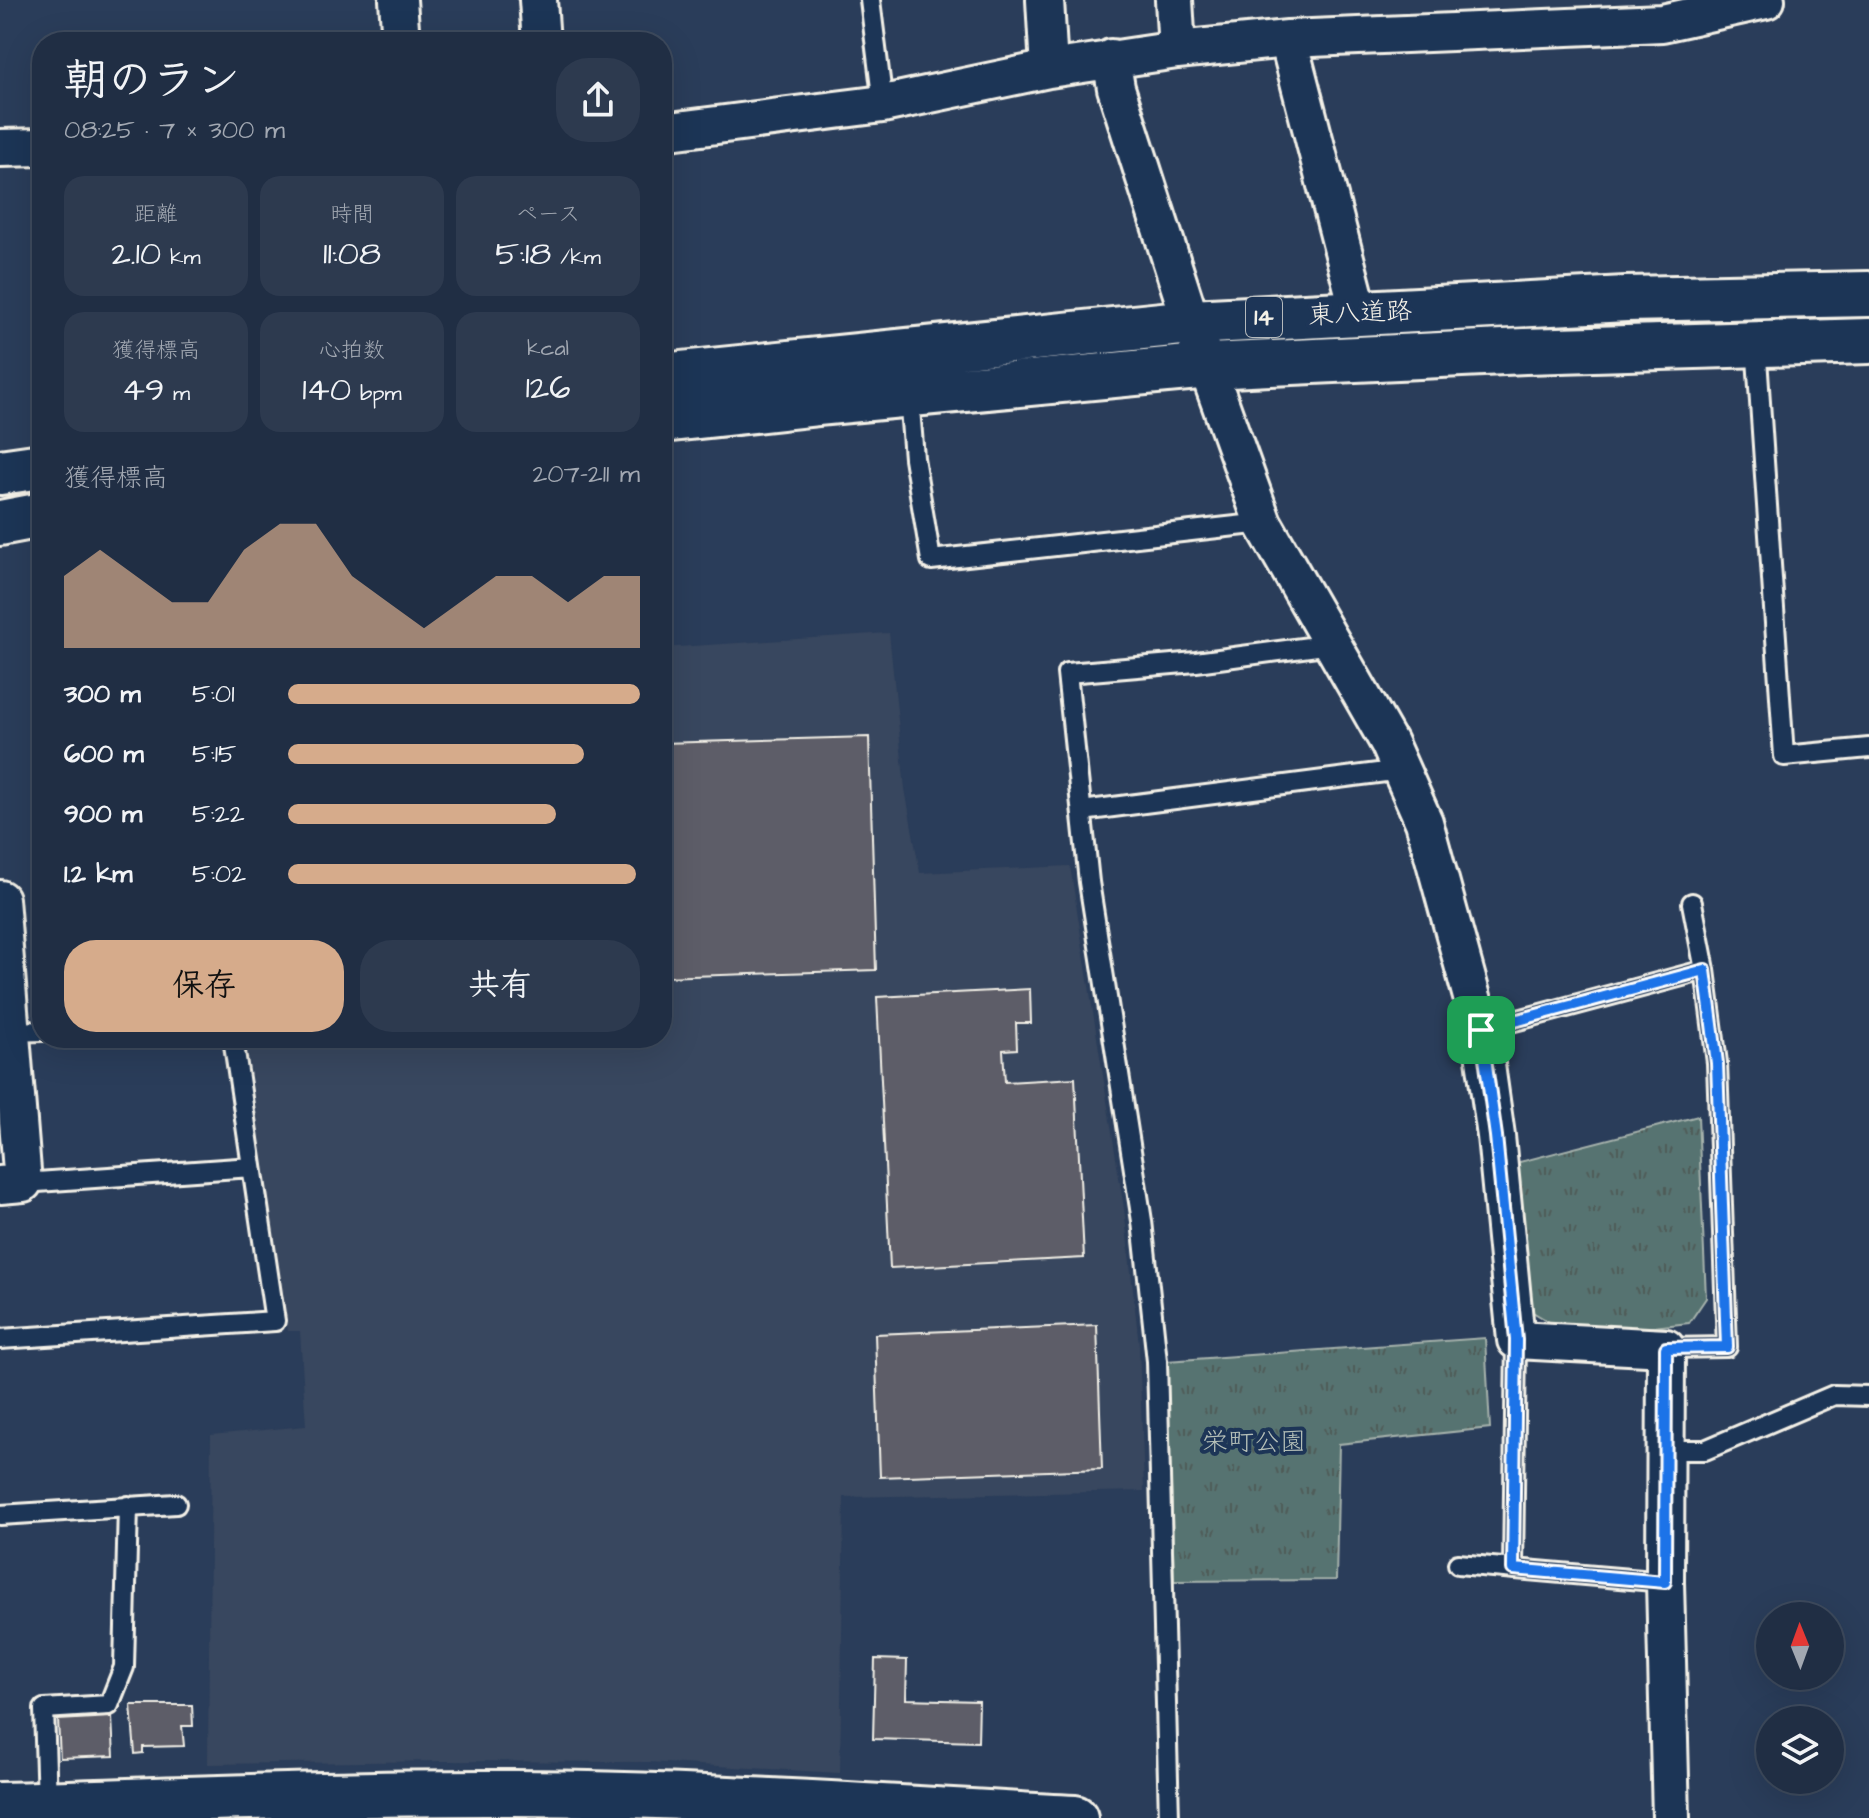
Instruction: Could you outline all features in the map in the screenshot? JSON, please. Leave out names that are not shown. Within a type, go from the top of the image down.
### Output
[{"type":"main road","name":"東八道路","points":[[672,375],[1191,322],[1626,299],[1869,294]]},
{"type":"main road","name":"東八道路","points":[[672,419],[1209,366],[1869,341]]},
{"type":"main road","points":[[0,472],[32,467]]},
{"type":"main road","points":[[0,523],[32,517]]},
{"type":"main road","points":[[0,1805],[514,1793],[672,1797],[1075,1818]]},
{"type":"street","points":[[398,0],[400,32]]},
{"type":"street","points":[[538,0],[540,32]]},
{"type":"street","points":[[1045,0],[1049,69]]},
{"type":"street","points":[[1174,0],[1177,50]]},
{"type":"street","points":[[672,131],[883,104],[1049,69],[1177,50],[1288,39],[1662,23],[1766,0]]},
{"type":"street","points":[[1288,39],[1359,312]]},
{"type":"street","points":[[1111,58],[1116,88],[1191,322],[1263,523],[1389,743],[1424,822],[1481,1030],[1496,1136],[1516,1340],[1666,1348],[1665,1582],[1671,1818]]},
{"type":"street","points":[[0,148],[32,147]]},
{"type":"street","points":[[0,899],[26,1031],[11,1184]]},
{"type":"lane","points":[[870,0],[883,104]]},
{"type":"lane","points":[[1756,343],[1784,756],[1869,748]]},
{"type":"lane","points":[[909,396],[914,458],[931,560],[1263,523]]},
{"type":"lane","points":[[1169,1818],[1157,1361],[1142,1221],[1089,882],[1067,673],[1196,662],[1332,644]]},
{"type":"lane","points":[[1082,811],[1401,770]]},
{"type":"lane","points":[[1666,1348],[1727,1347],[1717,1063],[1705,970],[1692,903]]},
{"type":"lane","points":[[1481,1030],[1705,970]]},
{"type":"lane","points":[[0,1339],[275,1321],[234,1048]]},
{"type":"lane","points":[[11,1184],[252,1167]]},
{"type":"lane","points":[[1513,1569],[1516,1340]]},
{"type":"lane","points":[[1666,1450],[1705,1450],[1834,1395],[1869,1396]]},
{"type":"lane","points":[[0,1515],[176,1504]]},
{"type":"lane","points":[[47,1803],[44,1709],[109,1705],[124,1667],[128,1506]]},
{"type":"lane","points":[[1458,1564],[1665,1582]]},
{"type":"shaded area","points":[[889,633],[905,789],[920,873],[1070,866],[1124,1209],[1139,1345],[1144,1491],[844,1497],[840,1773],[649,1762],[208,1764],[211,1435],[306,1426],[300,1331],[288,1331],[247,1048],[672,1048],[672,647]]},
{"type":"green space","points":[[1698,1116],[1706,1298],[1689,1323],[1573,1336],[1526,1308],[1512,1164]]},
{"type":"green space","name":"栄町公園","points":[[1485,1338],[1490,1428],[1339,1444],[1336,1580],[1174,1581],[1167,1361]]},
{"type":"building","points":[[869,737],[876,970],[672,977],[672,743]]},
{"type":"building","points":[[1030,989],[1031,1023],[1016,1023],[1017,1049],[1003,1050],[1005,1082],[1075,1078],[1084,1258],[890,1268],[877,997]]},
{"type":"building","points":[[1097,1325],[1102,1469],[880,1477],[875,1334]]},
{"type":"building","points":[[875,1659],[907,1660],[906,1699],[979,1701],[978,1742],[873,1739]]},
{"type":"building","points":[[131,1705],[192,1705],[193,1726],[182,1726],[184,1746],[143,1747],[143,1753],[135,1754]]},
{"type":"building","points":[[112,1717],[114,1756],[60,1758],[58,1720]]},
{"type":"route","points":[[1705,970],[1717,1063],[1727,1347],[1666,1348],[1665,1582],[1513,1569],[1516,1340],[1496,1136],[1481,1030],[1705,970]]}]
